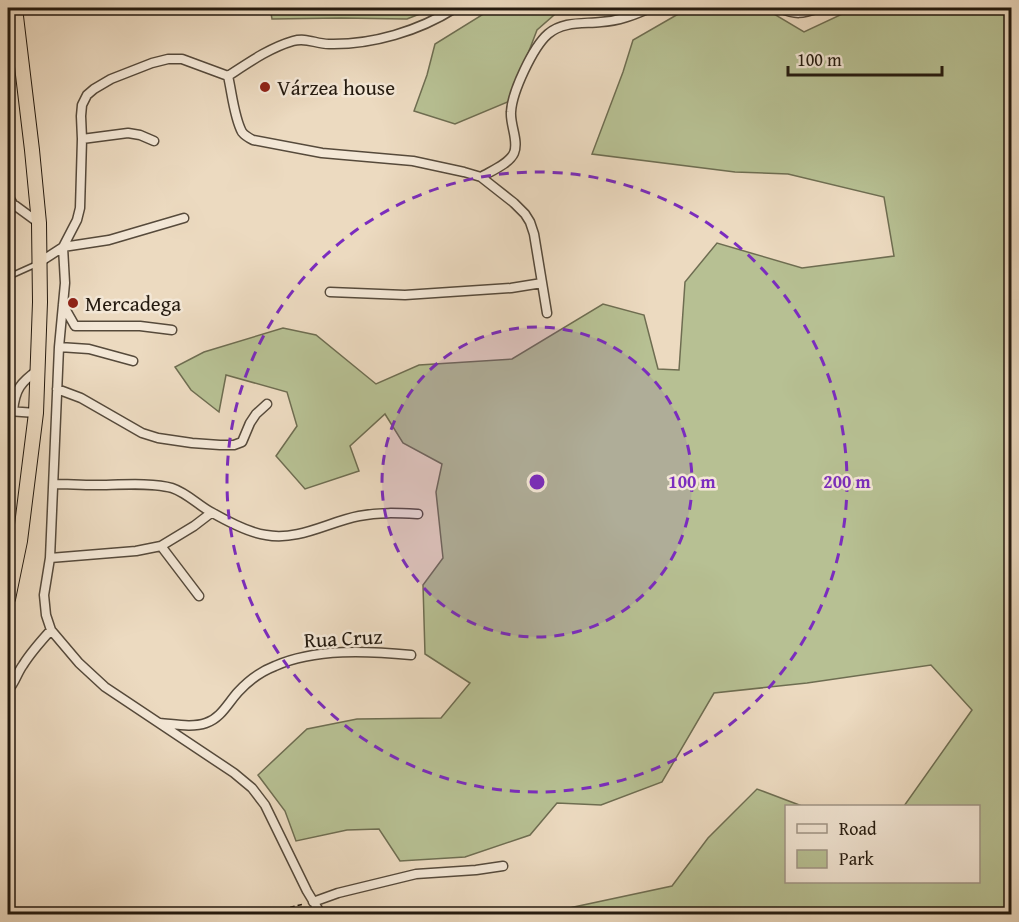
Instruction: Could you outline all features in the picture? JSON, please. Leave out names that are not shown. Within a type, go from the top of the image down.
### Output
[{"type":"highway","points":[[8,599],[20,541],[36,414],[39,369],[39,223],[15,8]]},
{"type":"street","points":[[228,76],[262,55],[293,41],[309,39],[327,44],[359,42],[384,37],[417,27],[455,8]]},
{"type":"street","points":[[481,177],[514,153],[516,146],[511,124],[511,111],[515,91],[527,65],[547,34],[558,27],[603,22],[631,16],[650,8]]},
{"type":"street","points":[[779,8],[792,13],[805,13],[819,8]]},
{"type":"street","points":[[228,76],[182,59],[168,59],[111,79],[94,88],[82,105],[80,208],[63,247],[65,284],[59,347],[50,558],[44,595],[51,630],[79,663],[105,687],[234,773],[252,788],[265,805],[321,915]]},
{"type":"street","points":[[228,76],[243,132],[253,141],[322,153],[413,160],[481,177],[514,203],[530,222],[547,313]]},
{"type":"street","points":[[82,139],[128,134],[140,135],[154,141]]},
{"type":"street","points":[[8,196],[13,204],[39,223]]},
{"type":"street","points":[[40,262],[63,247],[109,240],[184,218]]},
{"type":"street","points":[[330,292],[405,295],[511,288],[542,283]]},
{"type":"street","points":[[63,304],[75,326]]},
{"type":"street","points":[[60,337],[75,326],[140,326],[172,330]]},
{"type":"street","points":[[59,347],[89,349],[133,361]]},
{"type":"street","points":[[36,414],[9,412],[20,385],[39,369]]},
{"type":"street","points":[[57,389],[81,398],[142,433],[192,443],[234,445],[242,442],[250,423],[267,404]]},
{"type":"street","points":[[54,484],[128,484],[170,487],[180,491],[212,513],[266,536],[288,536],[310,532],[357,516],[378,513],[418,514]]},
{"type":"street","points":[[50,558],[94,556],[161,546],[212,513]]},
{"type":"street","points":[[161,546],[199,596]]},
{"type":"street","points":[[8,690],[13,685],[21,666],[51,630]]},
{"type":"street","name":"Rua Cruz","points":[[157,722],[195,725],[206,723],[225,709],[238,691],[257,676],[295,658],[378,652],[411,655]]},
{"type":"street","points":[[313,902],[338,893],[416,874],[502,866]]},
{"type":"lane","points":[[8,277],[40,262]]},
{"type":"path","points":[[261,915],[313,902]]},
{"type":"green space","points":[[270,8],[435,8],[407,19],[272,19]]},
{"type":"green space","points":[[487,8],[589,8],[561,9],[537,30],[510,101],[455,124],[414,111],[435,44],[482,15]]},
{"type":"green space","points":[[694,8],[764,8],[804,32],[855,8],[1011,8],[1011,914],[541,914],[672,886],[708,838],[757,789],[799,805],[785,805],[785,883],[980,883],[980,805],[905,805],[972,710],[931,665],[807,683],[714,693],[662,782],[601,805],[557,803],[530,835],[465,857],[400,861],[379,829],[347,830],[296,841],[285,811],[258,775],[307,729],[357,719],[441,718],[470,683],[425,654],[423,585],[443,558],[436,492],[442,464],[403,443],[385,414],[350,446],[359,471],[305,489],[276,456],[297,426],[287,392],[226,375],[219,412],[191,390],[175,367],[204,352],[283,328],[316,335],[376,384],[419,365],[512,359],[603,304],[644,315],[658,369],[679,370],[685,282],[717,243],[802,268],[894,256],[884,197],[788,174],[735,172],[592,154],[633,40],[680,13]]},
{"type":"place","name":"Várzea house","points":[[265,87]]},
{"type":"place","name":"Mercadega","points":[[73,303]]}]
